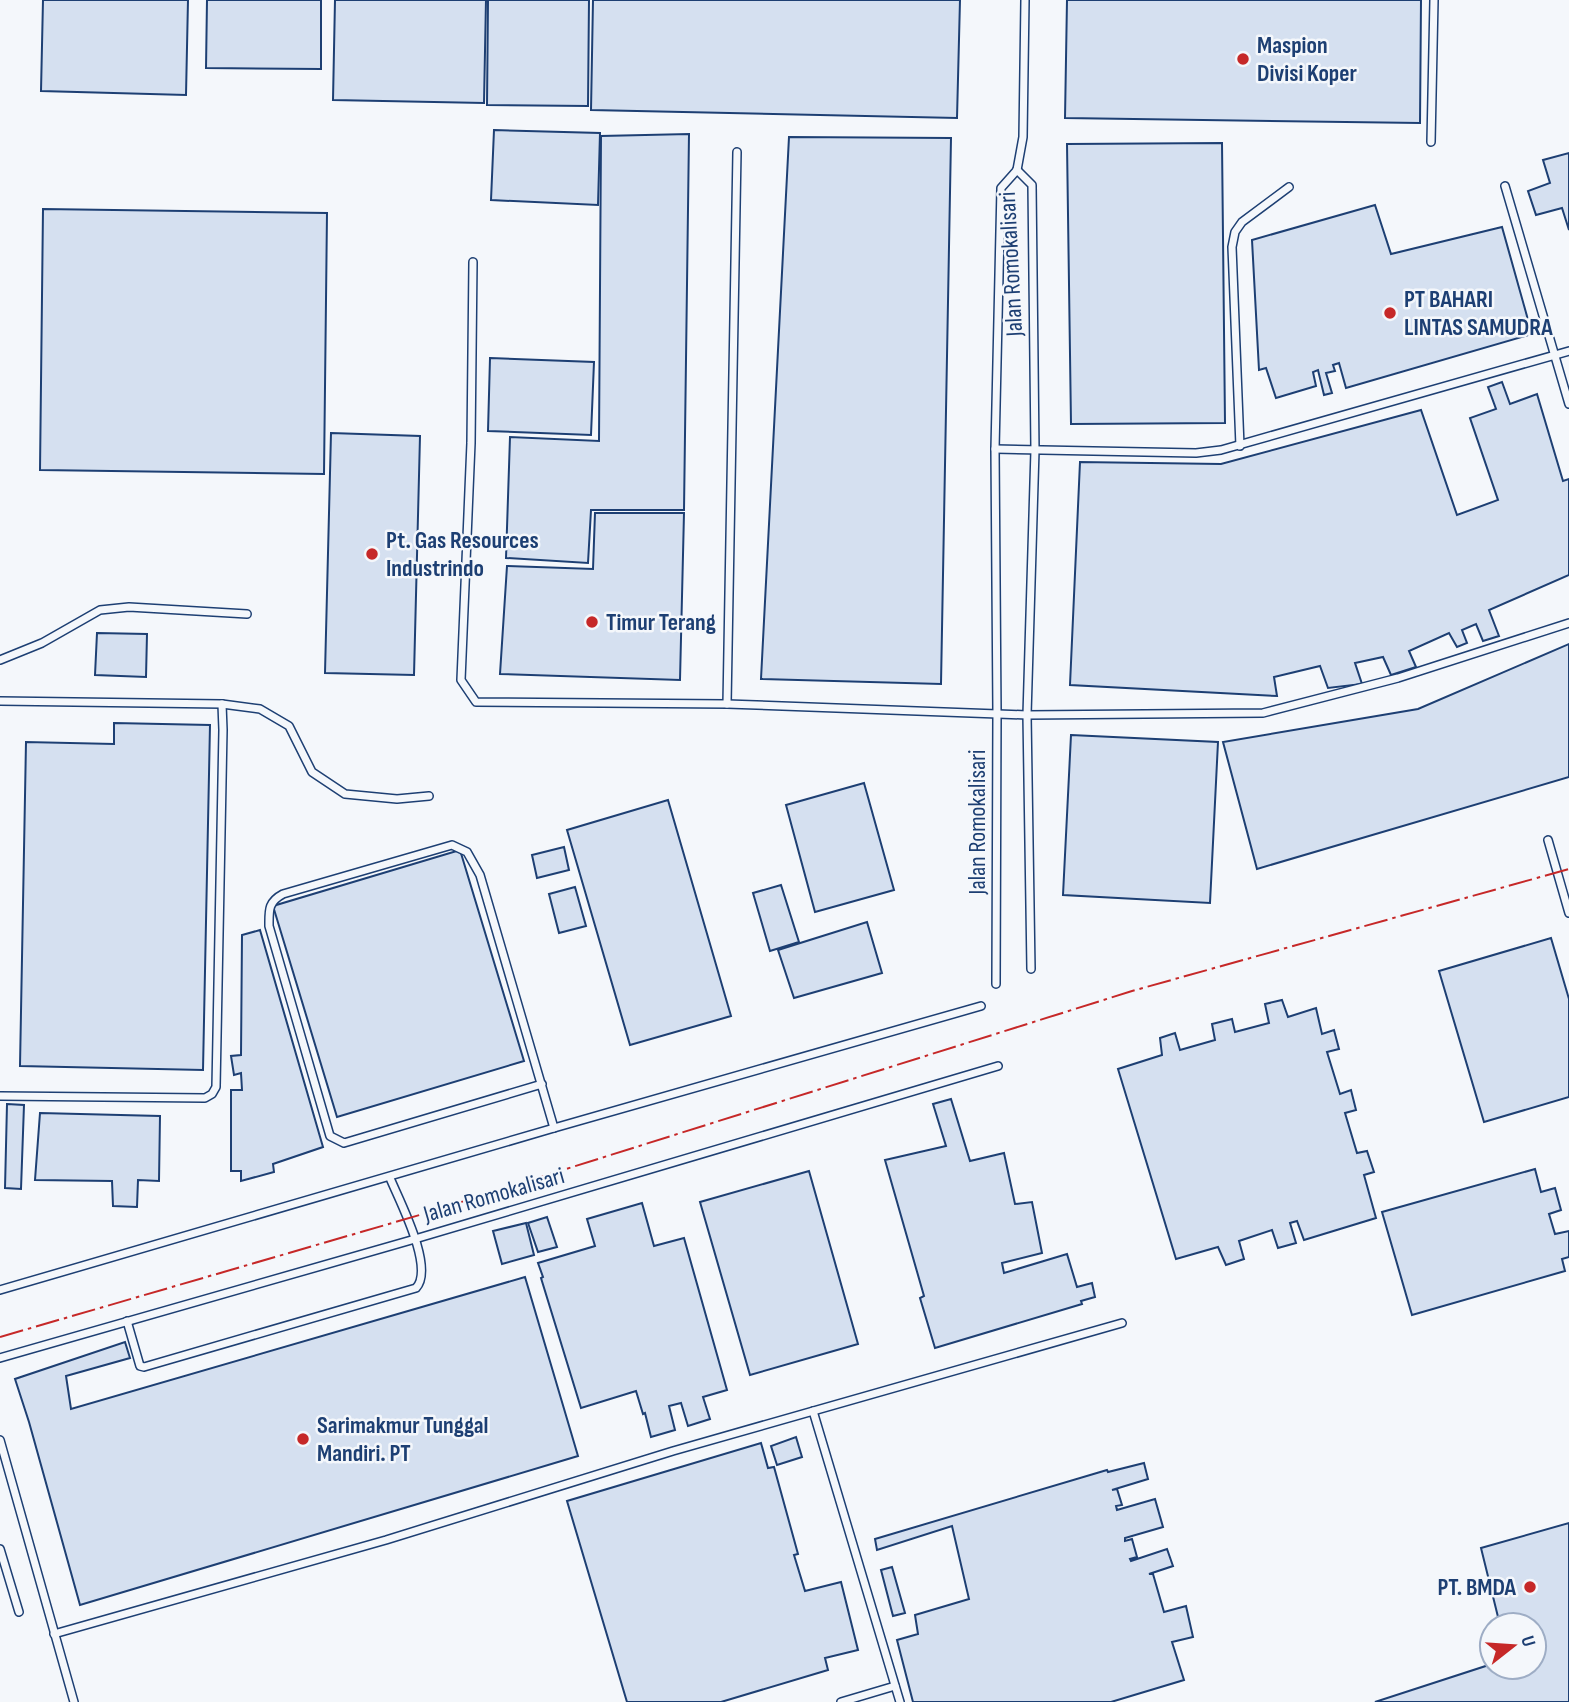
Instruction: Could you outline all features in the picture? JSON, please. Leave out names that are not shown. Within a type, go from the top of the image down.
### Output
[{"type":"lane","points":[[1017,170],[1023,137],[1025,0]]},
{"type":"lane","points":[[1431,142],[1434,0]]},
{"type":"lane","points":[[727,704],[737,152]]},
{"type":"lane","name":"Jalan Romokalisari","points":[[996,984],[995,450],[1001,188],[1017,170],[1032,185],[1035,450],[1027,715],[1031,970]]},
{"type":"lane","points":[[1506,186],[1569,404]]},
{"type":"lane","points":[[1240,446],[1232,247],[1235,232],[1242,222],[1289,187]]},
{"type":"lane","points":[[473,262],[471,443],[461,680],[476,702],[727,704],[1027,715],[1263,713],[1398,677],[1569,623]]},
{"type":"lane","points":[[995,450],[1196,453],[1240,446],[1569,351]]},
{"type":"lane","points":[[0,660],[43,643],[100,610],[129,607],[247,614]]},
{"type":"lane","points":[[0,701],[222,704],[260,709],[289,726],[312,772],[345,794],[397,799],[429,796]]},
{"type":"lane","points":[[0,1096],[205,1098],[212,1094],[216,1087],[222,704]]},
{"type":"lane","points":[[1548,840],[1569,913]]},
{"type":"lane","points":[[542,1084],[344,1143],[330,1136],[269,926],[269,905],[283,894],[452,845],[467,852],[480,875],[542,1084],[554,1128]]},
{"type":"lane","name":"Jalan Romokalisari","points":[[0,1290],[981,1006]]},
{"type":"lane","name":"Jalan Romokalisari","points":[[0,1358],[415,1239],[998,1066]]},
{"type":"lane","points":[[127,1321],[140,1366],[144,1367],[416,1288],[422,1279],[422,1265],[415,1239],[390,1178]]},
{"type":"lane","points":[[54,1634],[386,1541],[673,1451],[1122,1323]]},
{"type":"lane","points":[[813,1411],[900,1702]]},
{"type":"lane","points":[[0,1440],[74,1702]]},
{"type":"lane","points":[[0,1549],[19,1612]]},
{"type":"lane","points":[[841,1702],[895,1686]]},
{"type":"building","points":[[43,0],[188,0],[186,95],[41,91]]},
{"type":"building","points":[[207,0],[321,0],[321,69],[206,68]]},
{"type":"building","points":[[335,0],[486,0],[484,103],[333,100]]},
{"type":"building","points":[[488,0],[589,0],[588,106],[487,105]]},
{"type":"building","points":[[593,0],[960,0],[957,118],[591,110]]},
{"type":"building","name":"Maspion Divisi Koper","points":[[1067,0],[1421,0],[1420,123],[1065,118]]},
{"type":"building","points":[[494,130],[600,133],[598,205],[491,200]]},
{"type":"building","points":[[689,134],[684,510],[591,510],[588,563],[506,558],[510,437],[599,441],[601,136]]},
{"type":"building","points":[[789,137],[951,138],[941,684],[761,679]]},
{"type":"building","points":[[1222,143],[1225,423],[1071,424],[1067,144]]},
{"type":"building","points":[[1569,153],[1569,230],[1562,208],[1536,215],[1528,191],[1550,183],[1543,160]]},
{"type":"building","name":"PT BAHARI LINTAS SAMUDRA","points":[[1375,205],[1391,254],[1502,227],[1532,334],[1346,388],[1339,363],[1333,365],[1335,371],[1326,373],[1332,393],[1324,395],[1318,370],[1313,372],[1316,386],[1276,398],[1266,368],[1259,370],[1252,240]]},
{"type":"building","points":[[43,209],[327,213],[324,474],[40,470]]},
{"type":"building","points":[[490,358],[594,362],[591,435],[488,431]]},
{"type":"building","points":[[1502,382],[1510,404],[1537,394],[1563,481],[1569,479],[1569,575],[1489,610],[1499,636],[1483,641],[1476,624],[1462,630],[1467,643],[1457,647],[1449,633],[1409,651],[1416,667],[1391,675],[1383,657],[1355,663],[1362,684],[1328,688],[1320,666],[1274,677],[1277,696],[1070,685],[1080,462],[1221,464],[1421,410],[1457,515],[1498,500],[1470,418],[1496,409],[1488,387]]},
{"type":"building","name":"Pt. Gas Resources Industrindo","points":[[331,433],[420,436],[414,675],[325,673]]},
{"type":"building","name":"Timur Terang","points":[[595,513],[684,513],[680,680],[500,674],[507,566],[593,569]]},
{"type":"building","points":[[97,633],[147,634],[146,677],[95,675]]},
{"type":"building","points":[[1569,644],[1569,777],[1257,869],[1223,742],[1418,709]]},
{"type":"building","points":[[114,723],[210,725],[203,1070],[20,1066],[26,742],[114,744]]},
{"type":"building","points":[[1071,735],[1218,742],[1210,903],[1063,895]]},
{"type":"building","points":[[864,783],[894,890],[815,912],[786,805]]},
{"type":"building","points":[[668,800],[731,1016],[630,1045],[567,830]]},
{"type":"building","points":[[564,847],[569,870],[537,878],[532,855]]},
{"type":"building","points":[[460,850],[524,1061],[337,1117],[273,906]]},
{"type":"building","points":[[781,885],[799,942],[770,951],[753,893]]},
{"type":"building","points":[[575,887],[586,926],[559,933],[549,894]]},
{"type":"building","points":[[867,922],[882,973],[794,998],[778,950]]},
{"type":"building","points":[[260,930],[323,1147],[273,1164],[274,1172],[241,1181],[241,1171],[231,1171],[231,1090],[242,1090],[241,1073],[234,1075],[231,1056],[241,1055],[242,935]]},
{"type":"building","points":[[1551,938],[1569,999],[1569,1097],[1484,1122],[1439,971]]},
{"type":"building","points":[[1282,1000],[1288,1017],[1316,1008],[1322,1034],[1334,1030],[1339,1049],[1327,1052],[1340,1094],[1351,1090],[1356,1110],[1345,1113],[1357,1153],[1367,1151],[1374,1172],[1364,1175],[1376,1218],[1304,1240],[1297,1221],[1290,1223],[1296,1243],[1278,1248],[1272,1230],[1239,1241],[1244,1259],[1226,1265],[1218,1247],[1176,1259],[1118,1069],[1162,1055],[1160,1038],[1175,1033],[1180,1050],[1215,1040],[1212,1024],[1232,1019],[1235,1032],[1269,1023],[1265,1004]]},
{"type":"building","points":[[951,1099],[970,1161],[1004,1153],[1015,1204],[1032,1202],[1042,1253],[1002,1263],[1004,1273],[1067,1254],[1077,1287],[1092,1283],[1095,1297],[1081,1301],[1082,1304],[935,1348],[920,1298],[924,1296],[885,1160],[946,1146],[933,1104]]},
{"type":"building","points":[[7,1104],[24,1105],[21,1189],[5,1188]]},
{"type":"building","points":[[40,1113],[160,1116],[159,1181],[138,1180],[137,1207],[113,1206],[112,1181],[35,1180]]},
{"type":"building","points":[[1535,1169],[1541,1192],[1555,1188],[1561,1210],[1549,1214],[1555,1234],[1569,1231],[1569,1257],[1562,1259],[1565,1271],[1412,1315],[1382,1212]]},
{"type":"building","points":[[809,1171],[858,1344],[750,1375],[700,1202]]},
{"type":"building","points":[[642,1203],[654,1246],[684,1238],[727,1390],[703,1397],[710,1419],[688,1426],[681,1403],[669,1406],[675,1430],[651,1437],[636,1391],[581,1408],[538,1263],[595,1246],[587,1219]]},
{"type":"building","points":[[547,1217],[557,1247],[538,1252],[528,1223]]},
{"type":"building","points":[[526,1223],[534,1255],[502,1264],[493,1231]]},
{"type":"building","name":"Sarimakmur Tunggal Mandiri. PT","points":[[525,1277],[578,1456],[80,1605],[15,1379],[125,1342],[130,1358],[66,1376],[71,1409]]},
{"type":"building","points":[[796,1437],[802,1457],[777,1465],[771,1446]]},
{"type":"building","points":[[761,1443],[768,1468],[774,1467],[798,1554],[794,1555],[805,1591],[841,1582],[858,1650],[825,1658],[828,1670],[721,1702],[627,1702],[567,1501]]},
{"type":"building","points":[[1144,1463],[1148,1479],[1112,1490],[1117,1489],[1122,1505],[1116,1506],[1117,1510],[1155,1499],[1163,1527],[1125,1538],[1125,1541],[1132,1539],[1137,1557],[1130,1559],[1131,1561],[1167,1549],[1173,1566],[1149,1574],[1153,1574],[1164,1612],[1186,1606],[1193,1637],[1172,1642],[1184,1680],[1111,1702],[913,1702],[897,1640],[918,1634],[915,1615],[969,1599],[952,1526],[877,1550],[875,1539],[1107,1470],[1108,1472]]},
{"type":"building","name":"PT. BMDA","points":[[1569,1523],[1569,1702],[1375,1702],[1478,1669],[1478,1681],[1548,1681],[1548,1611],[1497,1611],[1481,1548]]},
{"type":"building","points":[[892,1567],[905,1613],[893,1616],[881,1570]]},
{"type":"power","points":[[0,1337],[423,1214],[1132,991],[1569,869]]},
{"type":"place","name":"Maspion Divisi Koper","points":[[1243,59]]},
{"type":"place","name":"PT BAHARI LINTAS SAMUDRA","points":[[1390,313]]},
{"type":"place","name":"Pt. Gas Resources Industrindo","points":[[372,554]]},
{"type":"place","name":"Timur Terang","points":[[592,622]]},
{"type":"place","name":"Sarimakmur Tunggal Mandiri. PT","points":[[303,1439]]},
{"type":"place","name":"PT. BMDA","points":[[1530,1587]]}]
